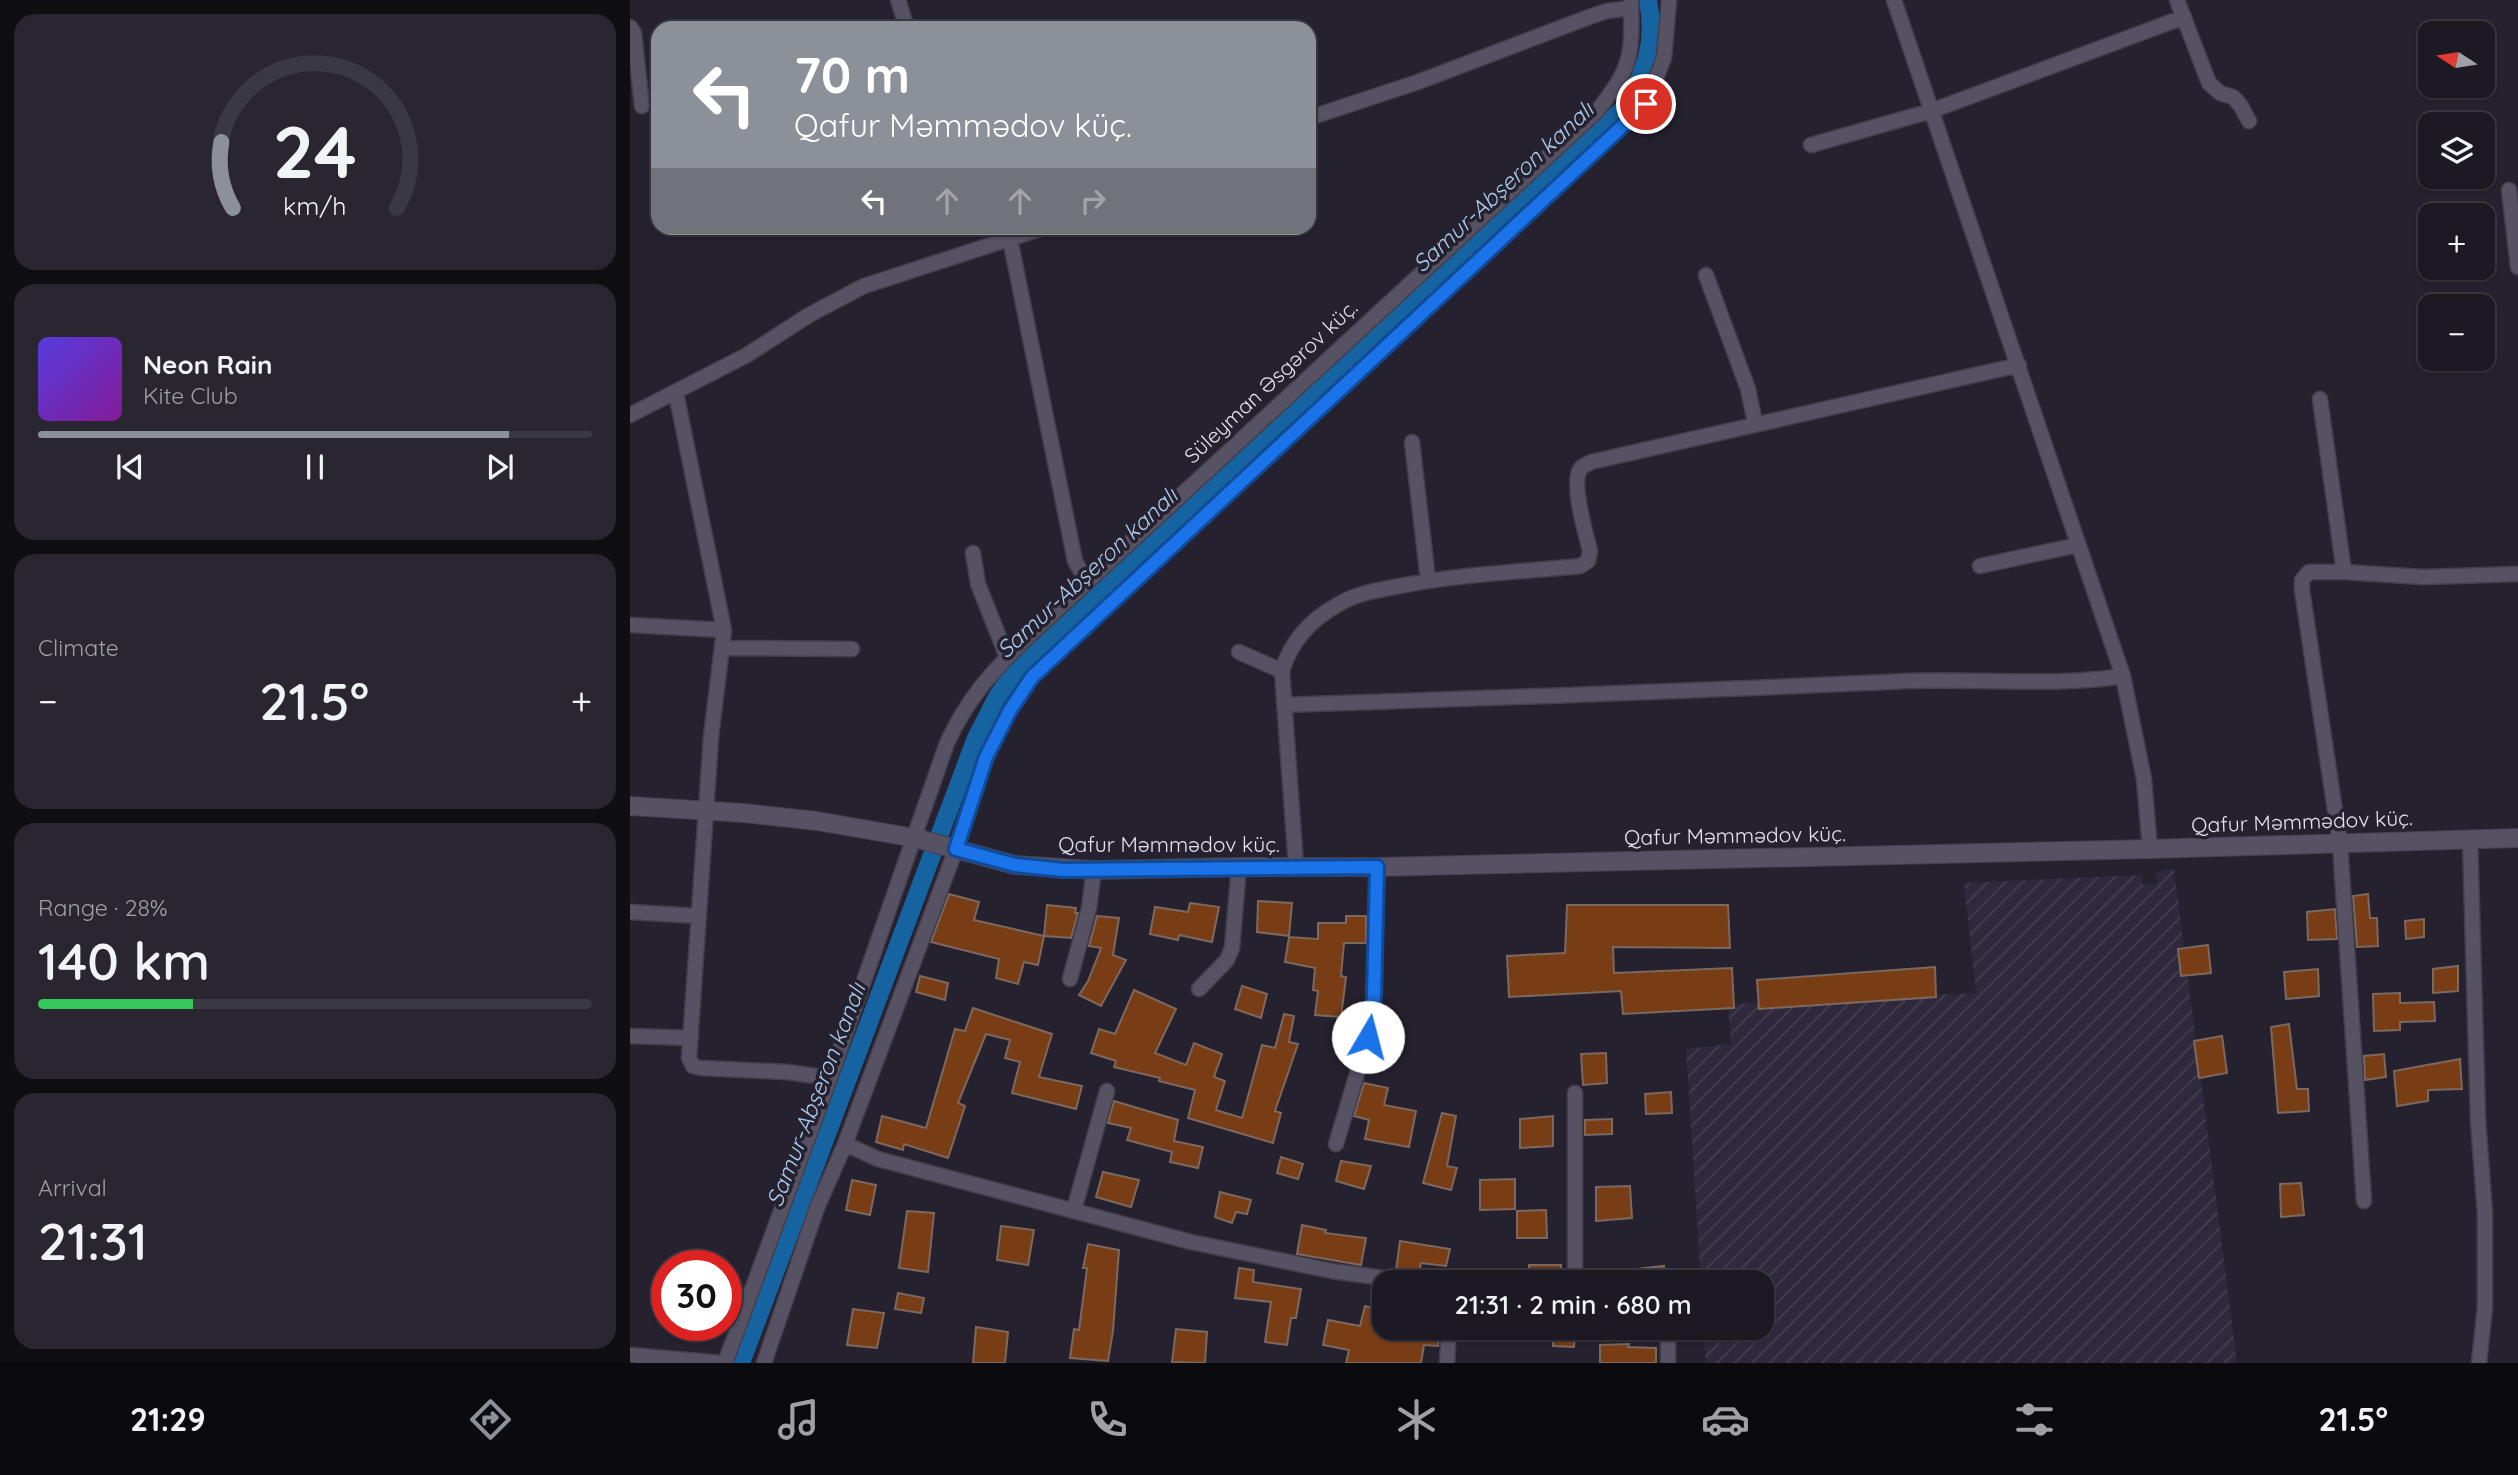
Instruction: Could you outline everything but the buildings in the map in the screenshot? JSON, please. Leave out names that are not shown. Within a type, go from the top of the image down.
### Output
[{"type":"street","points":[[898,0],[904,21]]},
{"type":"street","points":[[767,1361],[817,1208],[845,1144],[956,849],[986,757],[1010,710],[1032,677],[1646,104],[1664,58],[1668,0]]},
{"type":"street","points":[[1894,0],[2123,676],[2144,779],[2150,849]]},
{"type":"street","points":[[2177,0],[2209,83],[2220,93],[2233,97],[2249,121]]},
{"type":"street","points":[[1316,116],[1418,82],[1589,17],[1631,4]]},
{"type":"street","name":"Süleyman Əsgərov küç.","points":[[724,1363],[830,1078],[957,722],[970,700],[1007,657],[1597,111],[1613,92],[1627,66],[1633,36],[1631,4]]},
{"type":"street","points":[[1811,145],[1931,111],[2183,17]]},
{"type":"street","points":[[630,27],[634,33],[642,106]]},
{"type":"street","points":[[2508,190],[2518,267]]},
{"type":"street","points":[[630,415],[747,355],[809,315],[864,286],[1022,235]]},
{"type":"street","points":[[1010,239],[1075,561],[1087,583]]},
{"type":"street","points":[[1706,275],[1748,389],[1755,424]]},
{"type":"street","points":[[1296,866],[1282,671],[1293,643],[1317,618],[1339,603],[1370,592],[1428,580],[1580,566],[1588,561],[1590,551],[1577,478],[1581,468],[1591,462],[2019,365]]},
{"type":"street","points":[[676,393],[724,630],[710,737],[689,1058],[693,1066],[701,1068],[788,1072],[830,1078]]},
{"type":"street","points":[[2320,399],[2344,572]]},
{"type":"street","points":[[1412,442],[1428,580]]},
{"type":"street","points":[[1980,566],[2078,545]]},
{"type":"street","points":[[973,554],[978,584],[1007,657]]},
{"type":"street","points":[[2364,1201],[2340,844],[2302,580],[2309,572],[2423,577],[2518,573]]},
{"type":"street","points":[[630,625],[724,630]]},
{"type":"street","points":[[723,648],[852,649]]},
{"type":"street","points":[[1239,652],[1282,671]]},
{"type":"street","points":[[1285,705],[1676,692],[1955,679],[2081,681],[2123,676]]},
{"type":"street","points":[[630,806],[787,817],[915,838]]},
{"type":"street","name":"Qafur Məmmədov küç.","points":[[915,838],[1015,865],[1094,870],[1377,867],[2518,838]]},
{"type":"street","points":[[2470,839],[2478,1120],[2485,1214],[2485,1307],[2479,1363]]},
{"type":"street","points":[[1199,989],[1227,960],[1231,948],[1239,867]]},
{"type":"street","points":[[1336,1144],[1368,1037],[1374,997],[1377,867]]},
{"type":"street","points":[[1070,979],[1089,908],[1094,870]]},
{"type":"street","points":[[630,912],[698,916]]},
{"type":"street","points":[[630,1035],[691,1038]]},
{"type":"street","points":[[1074,1210],[1107,1091]]},
{"type":"street","points":[[1575,1093],[1576,1270]]},
{"type":"street","points":[[845,1144],[878,1159],[1191,1242],[1332,1271],[1372,1276]]},
{"type":"street","points":[[1447,1363],[1448,1340]]},
{"type":"street","points":[[1668,1340],[1668,1363]]},
{"type":"street","points":[[630,1355],[724,1363]]},
{"type":"shaded area","points":[[2174,869],[2237,1363],[1706,1363],[1704,1340],[1774,1340],[1774,1270],[1700,1270],[1686,1049],[1731,1044],[1728,1004],[1976,993],[1964,883],[2142,875],[2143,885],[2158,884],[2156,872]]},
{"type":"waterway","name":"Samur-Abşeron kanalı","points":[[741,1363],[976,738],[997,697],[1013,674],[1626,106],[1648,55],[1651,30],[1648,0]]},
{"type":"route","points":[[1368,1037],[1374,997],[1377,867],[1063,870],[1015,865],[956,849],[986,757],[1010,710],[1032,677],[1646,104]]}]
